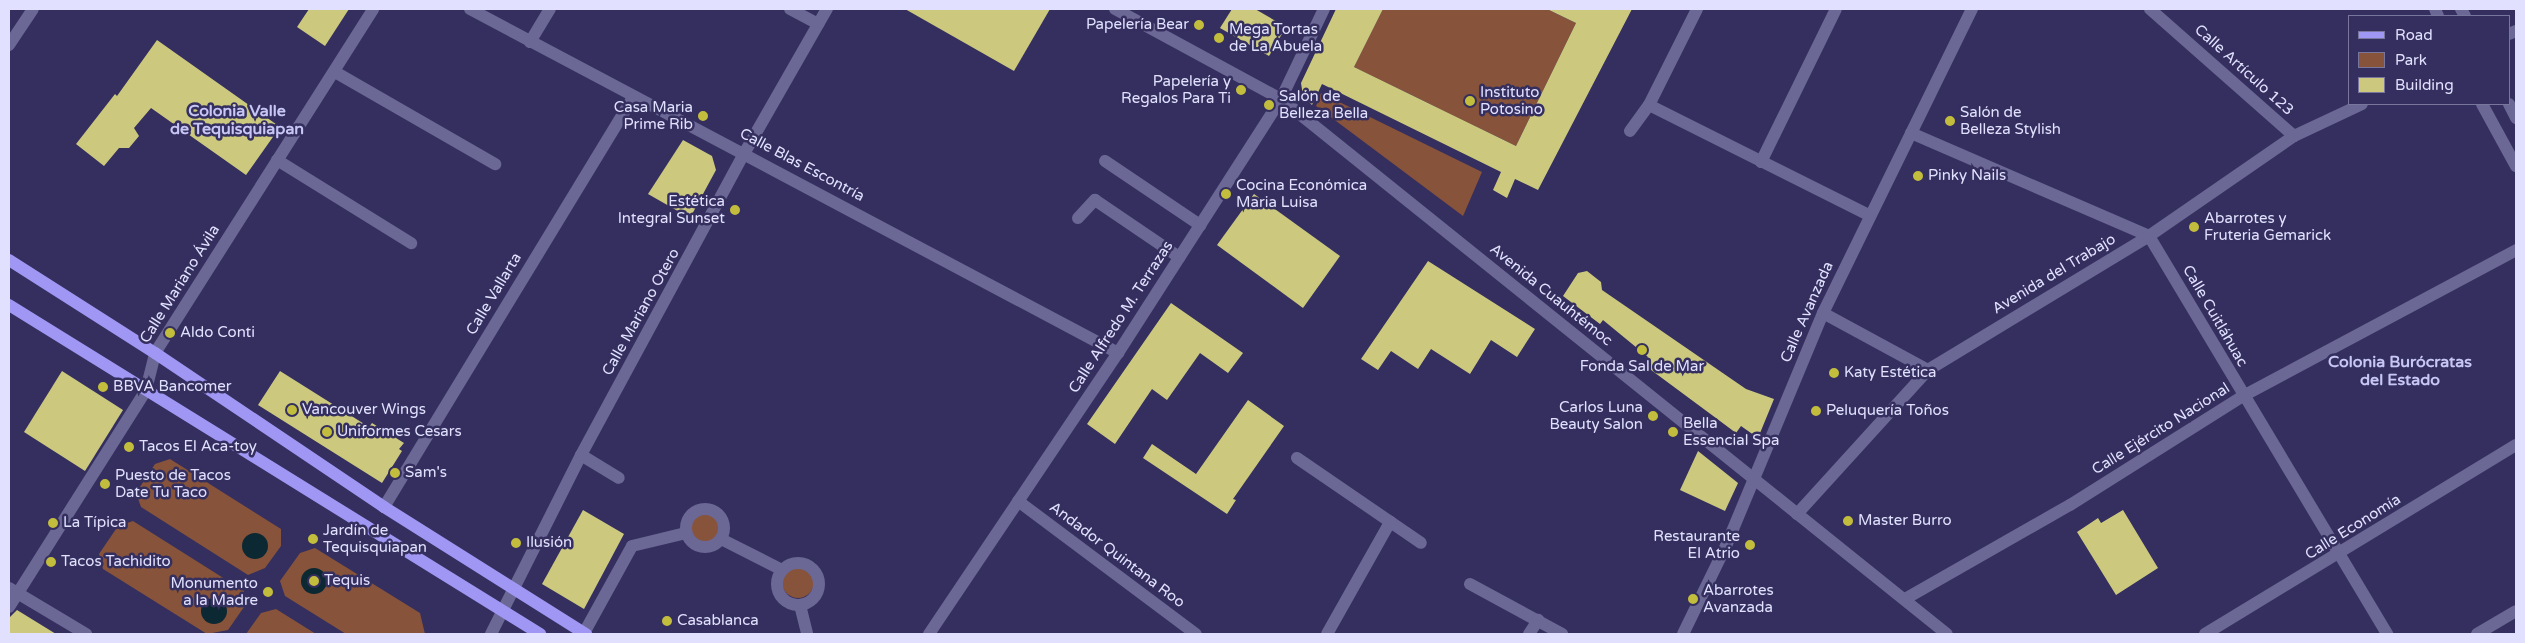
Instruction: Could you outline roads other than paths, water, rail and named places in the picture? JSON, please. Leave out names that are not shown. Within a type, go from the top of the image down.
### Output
[{"type":"main road","points":[[9,260],[155,353],[384,507],[585,633]]},
{"type":"main road","points":[[9,305],[540,634]]},
{"type":"street","points":[[9,45],[33,9]]},
{"type":"street","name":"Calle Mariano Ávila","points":[[9,606],[13,591],[146,390],[155,353],[335,72],[373,9]]},
{"type":"street","name":"Calle Blas Escontría","points":[[470,9],[633,97],[745,152],[1118,353]]},
{"type":"street","points":[[530,42],[550,9]]},
{"type":"street","points":[[790,9],[818,24]]},
{"type":"street","name":"Calle Mariano Otero","points":[[491,634],[512,588],[581,455],[745,152],[827,9]]},
{"type":"street","name":"Avenida Cuauhtémoc","points":[[1115,9],[1281,99],[1905,599],[1941,632]]},
{"type":"street","name":"Calle Alfredo M. Terrazas","points":[[929,634],[1118,353],[1281,99],[1324,9]]},
{"type":"street","points":[[1630,131],[1649,105],[1697,9]]},
{"type":"street","points":[[1762,162],[1836,9]]},
{"type":"street","name":"Calle Avanzada","points":[[1683,634],[1726,546],[1823,312],[1972,9]]},
{"type":"street","name":"Calle Artículo 123","points":[[2150,9],[2294,136]]},
{"type":"street","points":[[335,72],[495,164]]},
{"type":"street","name":"Calle Vallarta","points":[[384,507],[633,97]]},
{"type":"street","points":[[1649,105],[1870,215]]},
{"type":"street","name":"Avenida del Trabajo","points":[[1797,514],[1928,370],[2149,236],[2294,136],[2360,105]]},
{"type":"street","points":[[2483,105],[2516,166]]},
{"type":"street","points":[[2510,105],[2516,118]]},
{"type":"street","points":[[1911,133],[2149,236]]},
{"type":"street","points":[[277,160],[411,243]]},
{"type":"street","points":[[1105,161],[1200,225]]},
{"type":"street","points":[[1078,218],[1095,200],[1179,258]]},
{"type":"street","name":"Calle Cuitláhuac","points":[[2149,236],[2387,634]]},
{"type":"street","name":"Calle Ejército Nacional","points":[[1905,599],[2070,505],[2243,396],[2516,250]]},
{"type":"street","points":[[1823,312],[1928,370]]},
{"type":"street","name":"Calle Economía","points":[[2205,634],[2339,555],[2516,444]]},
{"type":"street","points":[[581,455],[619,478]]},
{"type":"street","points":[[1297,458],[1422,543]]},
{"type":"street","name":"Andador Quintana Roo","points":[[1018,501],[1196,634]]},
{"type":"street","points":[[708,509],[722,520],[722,538],[705,548],[693,544],[686,533],[690,515],[708,509]]},
{"type":"street","points":[[1327,634],[1390,522]]},
{"type":"street","points":[[585,633],[632,546],[686,533]]},
{"type":"street","points":[[722,538],[782,570]]},
{"type":"street","points":[[801,562],[814,568],[818,574],[817,594],[800,605],[786,601],[778,590],[782,570],[801,562]]},
{"type":"street","points":[[1470,584],[1562,634]]},
{"type":"street","points":[[13,591],[86,634]]},
{"type":"street","points":[[800,605],[807,634]]},
{"type":"street","points":[[2477,634],[2516,610]]},
{"type":"street","points":[[1528,634],[1538,620]]},
{"type":"water","points":[[255,533],[264,537],[268,546],[264,555],[255,559],[246,555],[242,546],[246,537]]},
{"type":"water","name":"Tequis","points":[[314,568],[323,572],[327,581],[323,590],[314,594],[305,590],[301,581],[305,572]]},
{"type":"water","points":[[214,598],[223,602],[227,611],[223,620],[214,624],[205,620],[201,611],[205,602]]},
{"type":"place","name":"Papelería Bear","points":[[1199,25]]},
{"type":"place","name":"Mega Tortas de La Abuela","points":[[1219,38]]},
{"type":"place","name":"Papelería y Regalos Para Ti","points":[[1241,90]]},
{"type":"place","name":"Instituto Potosino","points":[[1470,101]]},
{"type":"place","name":"Salón de Belleza Bella","points":[[1269,105]]},
{"type":"place","name":"Casa Maria Prime Rib","points":[[703,116]]},
{"type":"place","name":"Salón de Belleza Stylish","points":[[1950,121]]},
{"type":"place","name":"Pinky Nails","points":[[1918,176]]},
{"type":"place","name":"Cocina Económica Maria Luisa","points":[[1226,194]]},
{"type":"place","name":"Estética Integral Sunset","points":[[735,210]]},
{"type":"place","name":"Abarrotes y Fruteria Gemarick","points":[[2194,227]]},
{"type":"place","name":"Aldo Conti","points":[[170,333]]},
{"type":"place","name":"Fonda Sal de Mar","points":[[1642,350]]},
{"type":"place","name":"Katy Estética","points":[[1834,373]]},
{"type":"place","name":"BBVA Bancomer","points":[[103,387]]},
{"type":"place","name":"Vancouver Wings","points":[[292,410]]},
{"type":"place","name":"Peluquería Toños","points":[[1816,411]]},
{"type":"place","name":"Carlos Luna Beauty Salon","points":[[1653,416]]},
{"type":"place","name":"Uniformes Cesars","points":[[327,432]]},
{"type":"place","name":"Bella Essencial Spa","points":[[1673,432]]},
{"type":"place","name":"Tacos El Aca-toy","points":[[129,447]]},
{"type":"place","name":"Sam's","points":[[395,473]]},
{"type":"place","name":"Puesto de Tacos Date Tu Taco","points":[[105,484]]},
{"type":"place","name":"Master Burro","points":[[1848,521]]},
{"type":"place","name":"La Típica","points":[[53,523]]},
{"type":"place","name":"Jardín de Tequisquiapan","points":[[313,539]]},
{"type":"place","name":"Ilusión","points":[[516,543]]},
{"type":"place","name":"Restaurante El Atrio","points":[[1750,545]]},
{"type":"place","name":"Tacos Tachidito","points":[[51,562]]},
{"type":"place","name":"Tequis","points":[[314,581]]},
{"type":"place","name":"Monumento a la Madre","points":[[268,592]]},
{"type":"place","name":"Abarrotes Avanzada","points":[[1693,599]]},
{"type":"place","name":"Casablanca","points":[[667,621]]},
{"type":"district","name":"Colonia Valle de Tequisquiapan","points":[[237,120]]},
{"type":"district","name":"Colonia Burócratas del Estado","points":[[2400,371]]}]
